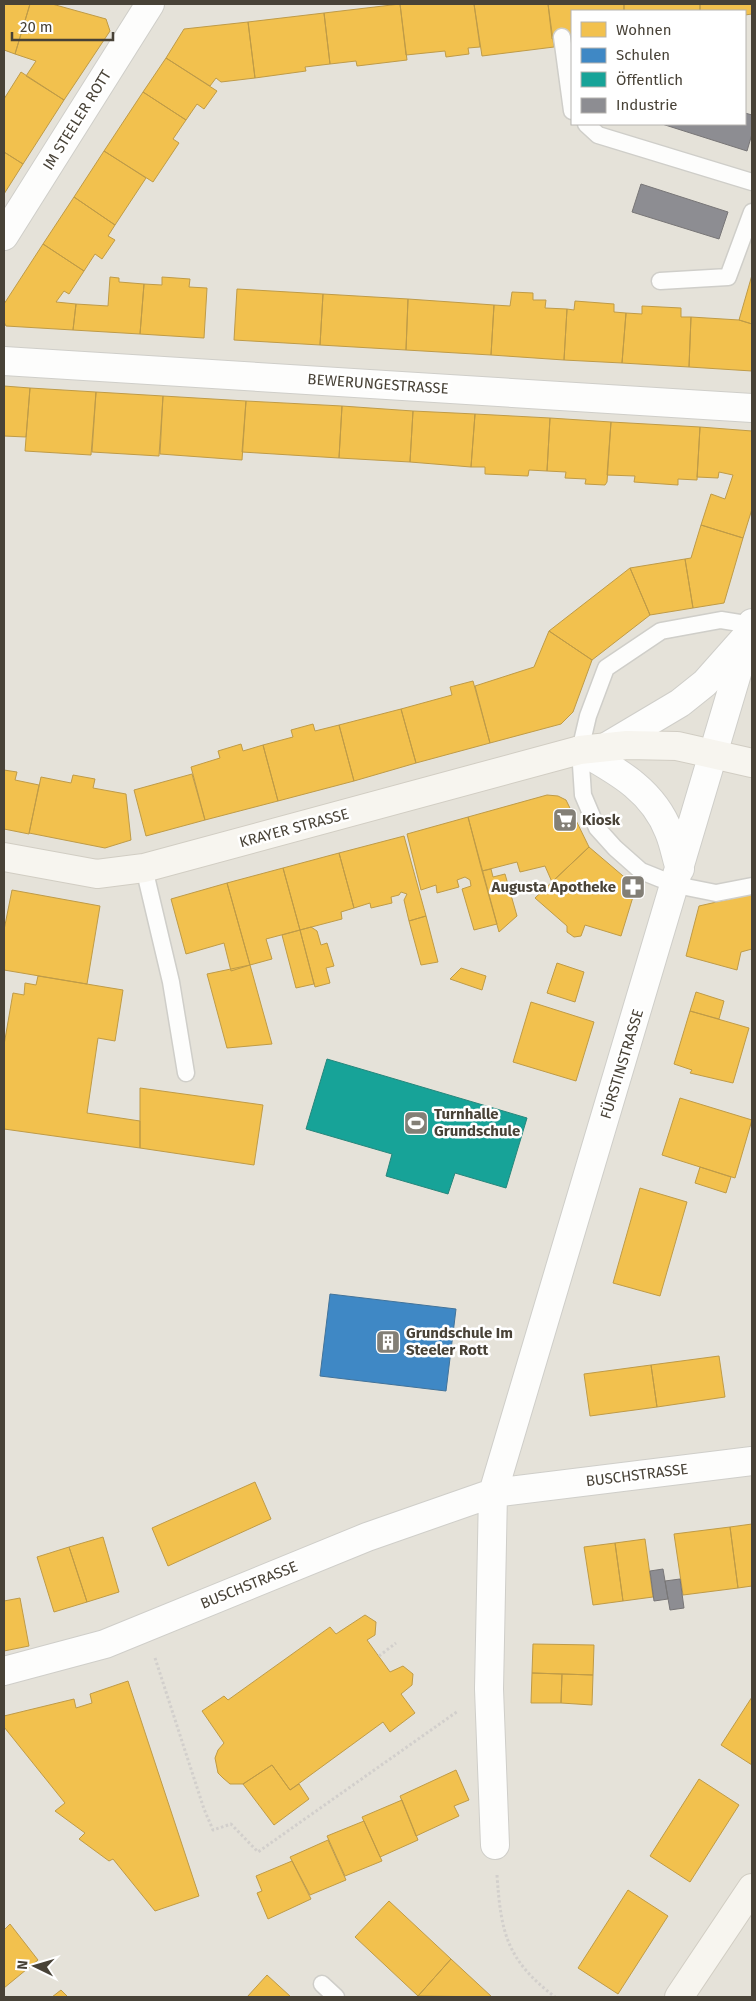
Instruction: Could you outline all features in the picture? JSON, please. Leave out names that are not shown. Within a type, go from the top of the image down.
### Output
[{"type":"main road","name":"KRAYER STRASSE","points":[[4,857],[97,874],[144,868],[593,749],[627,745],[677,746],[752,763]]},
{"type":"main road","points":[[679,1997],[752,1888]]},
{"type":"street","name":"IM STEELER ROTT","points":[[4,236],[150,4]]},
{"type":"street","name":"BEWERUNGESTRASSE","points":[[4,361],[752,408]]},
{"type":"street","points":[[678,877],[669,831],[649,797],[634,782],[593,749],[680,703],[705,683],[751,627]]},
{"type":"street","name":"FÜRSTINSTRASSE","points":[[493,1493],[751,627]]},
{"type":"street","name":"BUSCHSTRASSE","points":[[4,1671],[105,1644],[367,1537],[493,1493],[752,1460]]},
{"type":"street","points":[[493,1493],[489,1689],[495,1845]]},
{"type":"lane","points":[[562,37],[571,104]]},
{"type":"lane","points":[[587,125],[598,135],[752,182]]},
{"type":"lane","points":[[660,281],[728,277],[752,212]]},
{"type":"lane","points":[[751,627],[721,620],[660,631],[606,668],[588,716],[593,749],[583,795],[597,828],[615,848],[641,870],[678,877],[716,893],[752,886]]},
{"type":"lane","points":[[144,868],[171,982],[186,1073]]},
{"type":"lane","points":[[322,1984],[336,1997]]},
{"type":"path","points":[[379,1656],[396,1643]]},
{"type":"path","points":[[159,1669],[204,1809],[213,1830],[231,1824],[258,1852],[489,1689]]},
{"type":"path","points":[[495,1845],[499,1910],[504,1934],[512,1953],[529,1974],[555,1997]]},
{"type":"shaded area","points":[[4,4],[752,4],[752,1997],[4,1997]]},
{"type":"building: Wohnen","points":[[4,4],[30,4],[15,54],[4,50]]},
{"type":"building: Wohnen","points":[[30,4],[52,4],[106,19],[110,31],[64,100],[26,76],[36,61],[15,54]]},
{"type":"building: Wohnen","points":[[400,4],[474,4],[480,47],[468,48],[469,54],[446,57],[445,51],[406,55]]},
{"type":"building: Wohnen","points":[[400,4],[407,60],[357,66],[356,61],[330,64],[324,13]]},
{"type":"building: Wohnen","points":[[474,4],[548,4],[554,47],[482,56]]},
{"type":"building: Wohnen","points":[[548,4],[624,4],[624,10],[571,10],[571,36],[552,39]]},
{"type":"building: Wohnen","points":[[624,4],[700,4],[700,10],[624,10]]},
{"type":"building: Wohnen","points":[[700,4],[752,4],[752,14],[746,15],[746,10],[700,10]]},
{"type":"building: Wohnen","points":[[324,13],[330,64],[305,67],[306,71],[255,78],[248,22]]},
{"type":"building: Wohnen","points":[[248,22],[255,78],[221,82],[216,78],[210,86],[166,58],[184,29]]},
{"type":"building: Wohnen","points":[[166,58],[217,91],[204,109],[197,104],[186,120],[143,92]]},
{"type":"building: Wohnen","points":[[21,72],[64,100],[23,164],[4,152],[4,99]]},
{"type":"building: Wohnen","points":[[143,92],[186,120],[173,139],[179,143],[153,182],[104,151]]},
{"type":"building: Wohnen","points":[[104,151],[146,178],[115,225],[74,197]]},
{"type":"building: Wohnen","points":[[4,152],[23,164],[4,194]]},
{"type":"building: Wohnen","points":[[74,197],[115,225],[108,236],[115,240],[102,259],[95,254],[84,271],[43,244]]},
{"type":"building: Wohnen","points":[[43,244],[84,271],[69,294],[64,291],[56,302],[76,304],[73,330],[6,326],[4,322],[4,304]]},
{"type":"building: Wohnen","points":[[752,275],[752,324],[739,320]]},
{"type":"building: Wohnen","points":[[110,277],[119,278],[119,282],[144,284],[140,334],[73,330],[76,304],[108,306]]},
{"type":"building: Wohnen","points":[[162,277],[190,279],[189,287],[207,288],[204,338],[140,334],[144,284],[162,285]]},
{"type":"building: Wohnen","points":[[237,289],[323,294],[320,345],[234,340]]},
{"type":"building: Wohnen","points":[[512,292],[533,293],[533,300],[546,300],[545,308],[567,309],[564,360],[491,355],[494,305],[510,306]]},
{"type":"building: Wohnen","points":[[323,294],[408,299],[406,350],[320,345]]},
{"type":"building: Wohnen","points":[[408,299],[494,305],[491,355],[406,350]]},
{"type":"building: Wohnen","points":[[575,301],[614,304],[614,312],[626,313],[622,363],[564,360],[567,309],[574,310]]},
{"type":"building: Wohnen","points":[[642,306],[681,308],[681,317],[691,317],[689,367],[622,363],[626,313],[642,314]]},
{"type":"building: Wohnen","points":[[691,317],[739,320],[752,324],[752,371],[689,367]]},
{"type":"building: Wohnen","points":[[4,386],[30,388],[26,437],[4,436]]},
{"type":"building: Wohnen","points":[[30,388],[96,392],[91,455],[25,451]]},
{"type":"building: Wohnen","points":[[96,392],[163,396],[159,456],[92,452]]},
{"type":"building: Wohnen","points":[[163,396],[246,401],[242,460],[160,454]]},
{"type":"building: Wohnen","points":[[246,401],[342,406],[339,458],[242,452]]},
{"type":"building: Wohnen","points":[[342,406],[413,411],[410,462],[339,458]]},
{"type":"building: Wohnen","points":[[413,411],[475,414],[471,467],[410,462]]},
{"type":"building: Wohnen","points":[[475,414],[550,418],[547,471],[529,470],[528,476],[485,474],[485,467],[471,467]]},
{"type":"building: Wohnen","points":[[550,418],[611,422],[607,482],[605,485],[585,484],[586,479],[565,478],[566,472],[547,471]]},
{"type":"building: Wohnen","points":[[611,422],[700,427],[697,480],[678,479],[678,485],[634,482],[635,476],[607,475]]},
{"type":"building: Wohnen","points":[[700,427],[752,431],[752,509],[743,538],[701,525],[711,494],[725,499],[733,475],[719,472],[718,478],[697,477]]},
{"type":"building: Wohnen","points":[[701,525],[743,538],[724,603],[693,608],[685,559],[691,558]]},
{"type":"building: Wohnen","points":[[685,559],[693,608],[650,615],[630,568]]},
{"type":"building: Wohnen","points":[[630,568],[650,615],[592,660],[549,631]]},
{"type":"building: Wohnen","points":[[549,631],[592,660],[573,712],[561,724],[490,743],[475,686],[534,667]]},
{"type":"building: Wohnen","points":[[473,681],[490,743],[416,763],[401,709],[452,695],[450,687]]},
{"type":"building: Wohnen","points":[[401,709],[416,763],[354,781],[339,725]]},
{"type":"building: Wohnen","points":[[313,724],[315,731],[339,725],[354,781],[278,801],[263,745],[293,737],[291,730]]},
{"type":"building: Wohnen","points":[[241,744],[243,751],[263,745],[278,801],[205,820],[191,767],[220,758],[218,751]]},
{"type":"building: Wohnen","points":[[4,770],[17,772],[15,780],[39,785],[29,834],[4,829]]},
{"type":"building: Wohnen","points":[[192,774],[205,820],[146,836],[134,790]]},
{"type":"building: Wohnen","points":[[73,775],[95,779],[93,788],[126,794],[131,840],[105,848],[29,833],[41,777],[71,783]]},
{"type":"building: Wohnen","points":[[547,795],[558,796],[566,800],[589,847],[552,882],[545,866],[520,872],[517,862],[482,871],[468,817]]},
{"type":"building: Wohnen","points":[[468,817],[497,924],[474,930],[462,889],[471,886],[470,880],[465,877],[457,880],[459,887],[437,893],[436,885],[421,890],[407,834]]},
{"type":"building: Wohnen","points":[[404,836],[426,916],[409,921],[404,900],[407,894],[401,892],[399,895],[391,897],[392,903],[371,908],[370,903],[354,908],[339,853]]},
{"type":"building: Wohnen","points":[[589,847],[636,887],[621,936],[585,925],[581,936],[574,937],[567,932],[567,926],[535,898]]},
{"type":"building: Wohnen","points":[[339,853],[354,908],[341,912],[342,919],[300,930],[283,868]]},
{"type":"building: Wohnen","points":[[283,868],[300,930],[266,939],[272,959],[250,965],[227,883]]},
{"type":"building: Wohnen","points":[[491,869],[493,877],[505,874],[517,916],[499,932],[482,871]]},
{"type":"building: Wohnen","points":[[227,883],[250,965],[231,971],[224,943],[186,954],[171,899]]},
{"type":"building: Wohnen","points":[[12,890],[100,906],[87,984],[4,970],[4,930]]},
{"type":"building: Wohnen","points":[[752,894],[752,949],[741,952],[737,970],[686,956],[699,906]]},
{"type":"building: Wohnen","points":[[426,916],[438,962],[421,965],[409,921]]},
{"type":"building: Wohnen","points":[[311,927],[317,931],[321,945],[327,943],[334,966],[326,968],[330,983],[315,987],[300,930]]},
{"type":"building: Wohnen","points":[[300,930],[314,984],[296,988],[282,935]]},
{"type":"building: Wohnen","points":[[557,963],[584,972],[575,1002],[547,993]]},
{"type":"building: Wohnen","points":[[250,965],[272,1044],[227,1048],[207,974]]},
{"type":"building: Wohnen","points":[[461,968],[486,976],[482,990],[450,979]]},
{"type":"building: Wohnen","points":[[38,976],[123,990],[115,1041],[98,1038],[87,1113],[140,1121],[140,1148],[4,1129],[4,1045],[13,993],[24,995],[25,983],[36,985]]},
{"type":"building: Wohnen","points":[[696,992],[724,1001],[719,1019],[690,1011]]},
{"type":"building: Wohnen","points":[[531,1002],[594,1022],[576,1081],[513,1062]]},
{"type":"building: Wohnen","points":[[690,1011],[749,1028],[733,1083],[690,1073],[692,1070],[674,1064]]},
{"type":"building: Wohnen","points":[[140,1088],[263,1105],[254,1165],[140,1148]]},
{"type":"building: Wohnen","points":[[680,1098],[752,1120],[735,1178],[662,1155]]},
{"type":"building: Wohnen","points":[[700,1167],[731,1177],[726,1193],[695,1183]]},
{"type":"building: Wohnen","points":[[640,1188],[687,1202],[660,1296],[613,1283]]},
{"type":"building: Wohnen","points":[[719,1356],[725,1397],[657,1407],[651,1365]]},
{"type":"building: Wohnen","points":[[651,1365],[657,1407],[590,1416],[584,1374]]},
{"type":"building: Wohnen","points":[[255,1482],[271,1519],[168,1566],[152,1528]]},
{"type":"building: Wohnen","points":[[752,1524],[752,1586],[738,1588],[730,1527]]},
{"type":"building: Wohnen","points":[[730,1527],[738,1588],[683,1595],[674,1534]]},
{"type":"building: Wohnen","points":[[103,1537],[119,1592],[87,1602],[69,1547]]},
{"type":"building: Wohnen","points":[[645,1539],[653,1597],[623,1601],[615,1543]]},
{"type":"building: Wohnen","points":[[615,1543],[623,1601],[593,1605],[584,1547]]},
{"type":"building: Wohnen","points":[[69,1547],[87,1602],[54,1612],[37,1557]]},
{"type":"building: Wohnen","points":[[20,1598],[29,1646],[4,1651],[4,1601]]},
{"type":"building: Wohnen","points":[[365,1615],[376,1622],[375,1635],[367,1640],[390,1672],[403,1666],[413,1674],[412,1685],[401,1694],[415,1713],[390,1732],[383,1722],[290,1790],[272,1765],[243,1784],[230,1784],[218,1773],[215,1758],[218,1750],[224,1743],[202,1711],[224,1696],[228,1700],[330,1627],[336,1634]]},
{"type":"building: Wohnen","points":[[533,1644],[594,1645],[593,1675],[532,1673]]},
{"type":"building: Wohnen","points":[[532,1673],[562,1674],[561,1703],[531,1703]]},
{"type":"building: Wohnen","points":[[562,1674],[593,1675],[592,1705],[561,1703]]},
{"type":"building: Wohnen","points":[[128,1681],[199,1896],[155,1911],[113,1859],[109,1861],[79,1839],[85,1833],[55,1811],[65,1803],[4,1727],[4,1716],[74,1699],[76,1708],[92,1703],[90,1694]]},
{"type":"building: Wohnen","points":[[752,1697],[752,1765],[721,1745]]},
{"type":"building: Wohnen","points":[[272,1765],[290,1790],[299,1784],[309,1799],[274,1825],[243,1784]]},
{"type":"building: Wohnen","points":[[456,1770],[469,1800],[454,1806],[459,1816],[416,1836],[400,1796]]},
{"type":"building: Wohnen","points":[[699,1779],[739,1805],[690,1882],[650,1856]]},
{"type":"building: Wohnen","points":[[402,1800],[418,1840],[380,1857],[362,1817]]},
{"type":"building: Wohnen","points":[[364,1821],[382,1861],[345,1876],[327,1836]]},
{"type":"building: Wohnen","points":[[328,1840],[346,1880],[310,1895],[290,1857]]},
{"type":"building: Wohnen","points":[[292,1861],[311,1899],[268,1919],[257,1893],[262,1891],[256,1876]]},
{"type":"building: Wohnen","points":[[628,1890],[668,1916],[618,1994],[578,1968]]},
{"type":"building: Wohnen","points":[[389,1901],[451,1959],[418,1996],[355,1937]]},
{"type":"building: Wohnen","points":[[10,1924],[38,1960],[4,1988],[4,1930]]},
{"type":"building: Wohnen","points":[[451,1959],[492,1997],[418,1996]]},
{"type":"building: Wohnen","points":[[267,1975],[291,1997],[247,1997]]},
{"type":"building: Wohnen","points":[[61,1990],[68,1997],[52,1997]]},
{"type":"building: Schulen","name":"Grundschule Im Steeler Rott","points":[[330,1294],[456,1309],[446,1391],[320,1376]]},
{"type":"building: Öffentlich","name":"Turnhalle Grundschule","points":[[327,1059],[527,1118],[506,1188],[455,1173],[448,1194],[386,1176],[392,1154],[306,1129]]},
{"type":"building: Industrie","points":[[746,113],[752,115],[752,134],[747,151],[665,125],[746,125]]},
{"type":"building: Industrie","points":[[641,184],[728,212],[719,239],[632,212]]},
{"type":"building: Industrie","points":[[663,1569],[668,1599],[654,1601],[650,1571]]},
{"type":"building: Industrie","points":[[680,1579],[684,1608],[670,1610],[665,1581]]},
{"type":"place","name":"Kiosk","points":[[565,820]]},
{"type":"place","name":"Augusta Apotheke","points":[[633,887]]},
{"type":"place","name":"Turnhalle Grundschule","points":[[416,1123]]},
{"type":"place","name":"Grundschule Im Steeler Rott","points":[[388,1342]]}]
